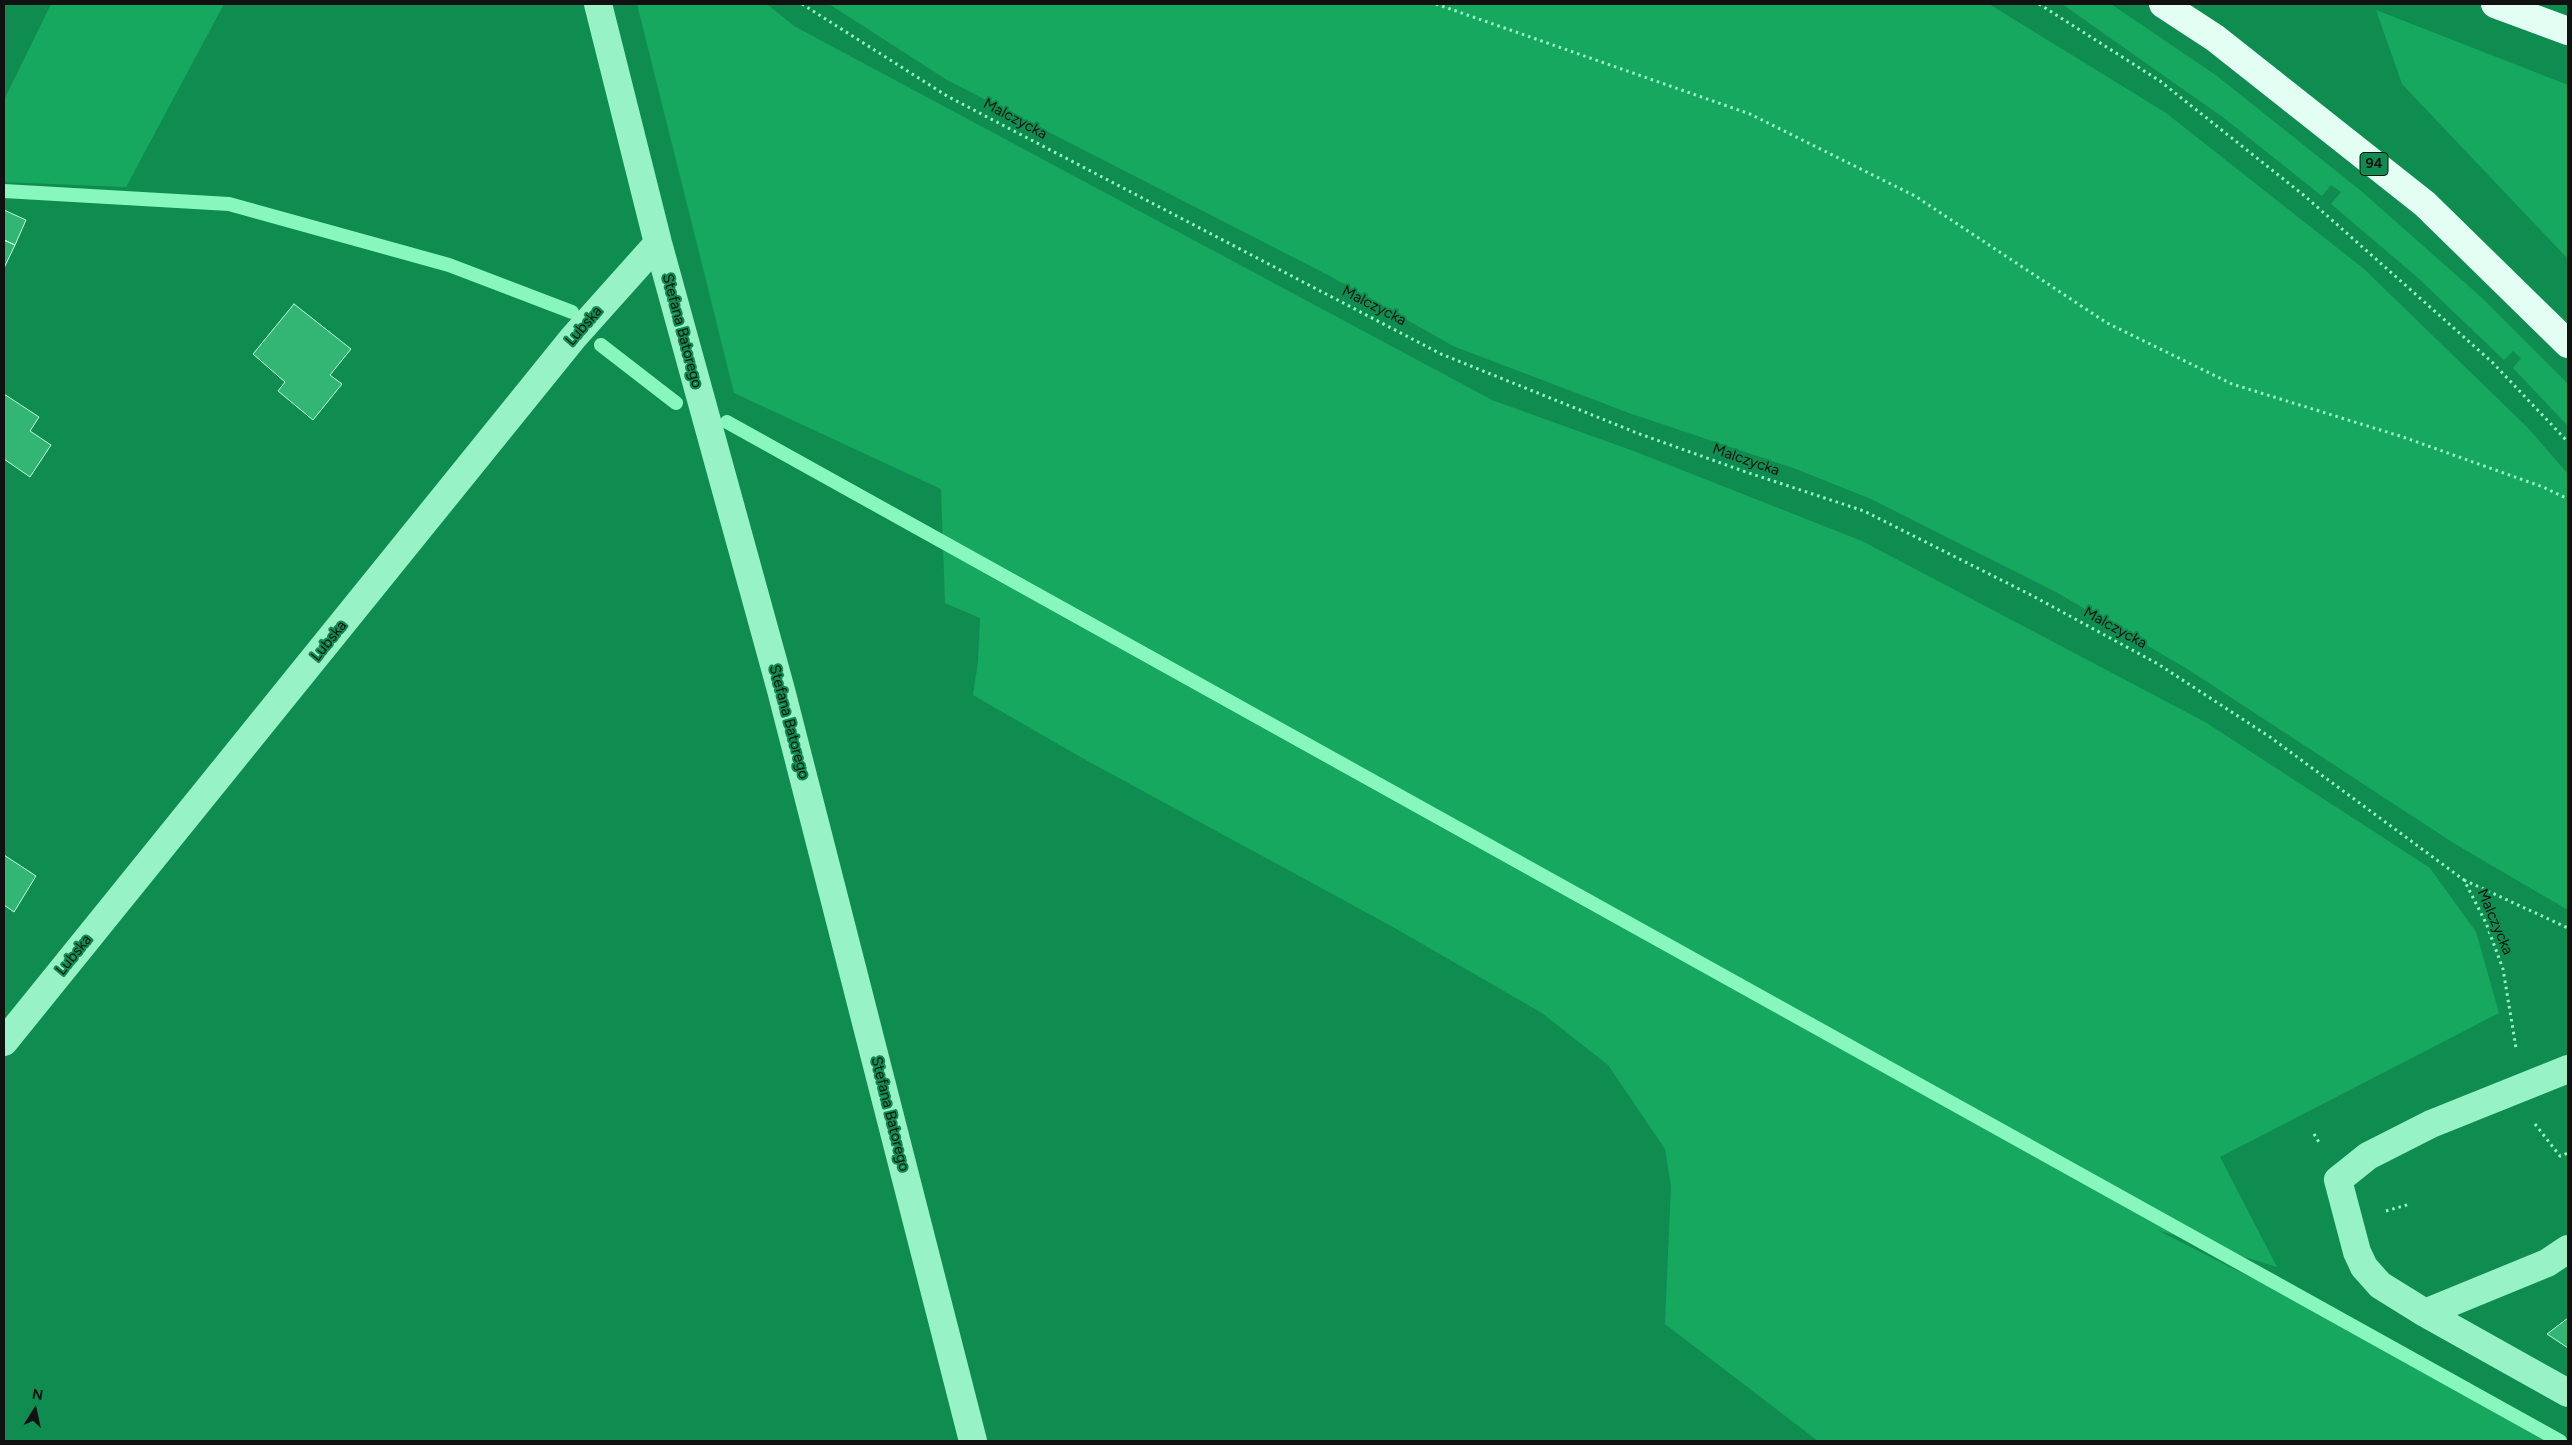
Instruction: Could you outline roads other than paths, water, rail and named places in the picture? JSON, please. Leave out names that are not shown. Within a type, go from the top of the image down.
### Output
[{"type":"main road","name":"94","points":[[2163,4],[2215,38],[2425,204],[2568,344]]},
{"type":"main road","points":[[2495,4],[2568,31]]},
{"type":"street","name":"Stefana Batorego","points":[[598,4],[658,243],[781,690],[973,1441]]},
{"type":"street","name":"Lubska","points":[[4,1042],[567,346],[658,243]]},
{"type":"street","points":[[2568,1069],[2431,1124],[2368,1156],[2338,1180],[2347,1222],[2364,1266],[2380,1284],[2426,1313],[2568,1393]]},
{"type":"street","points":[[2426,1313],[2547,1263],[2568,1249]]},
{"type":"waterway","points":[[4,191],[229,204],[449,265],[572,312]]},
{"type":"waterway","points":[[601,345],[676,403]]},
{"type":"waterway","points":[[727,422],[2560,1441]]}]
